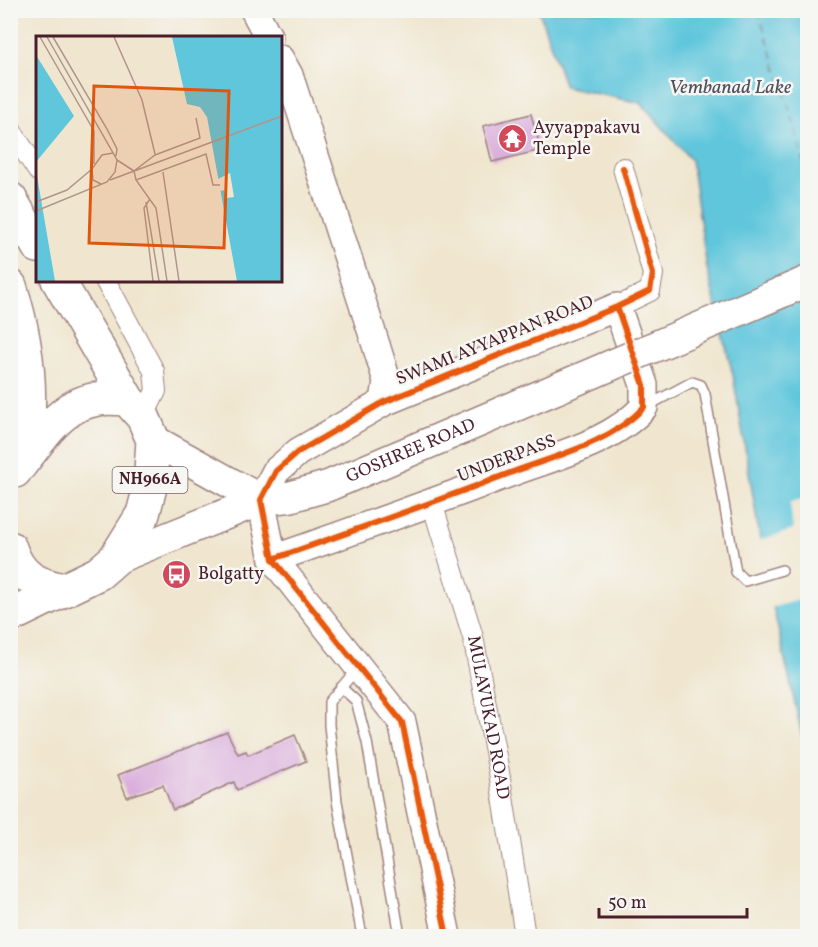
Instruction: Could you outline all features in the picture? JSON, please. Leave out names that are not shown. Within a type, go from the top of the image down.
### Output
[{"type":"highway","points":[[10,199],[36,243]]},
{"type":"highway","points":[[59,282],[141,419]]},
{"type":"highway","points":[[10,286],[22,324],[27,362],[28,417],[13,477]]},
{"type":"highway","points":[[13,477],[60,416],[88,399],[107,396],[141,419]]},
{"type":"highway","name":"NH966A","points":[[10,616],[99,573],[115,560],[142,514],[150,487],[141,419]]},
{"type":"highway","points":[[10,548],[15,563],[38,585],[65,590]]},
{"type":"main road","name":"GOSHREE ROAD","points":[[115,560],[261,500],[289,497],[328,486],[807,281]]},
{"type":"main road","points":[[141,419],[261,500]]},
{"type":"street","points":[[254,10],[268,36]]},
{"type":"street","points":[[282,62],[289,75],[387,381],[384,402],[298,452],[276,471],[261,500],[273,559],[402,722],[447,936]]},
{"type":"street","points":[[10,129],[36,168]]},
{"type":"street","points":[[623,168],[653,274],[650,291],[617,307],[644,385],[644,407]]},
{"type":"street","points":[[106,282],[154,370],[156,391],[141,419]]},
{"type":"street","name":"SWAMI AYYAPPAN ROAD","points":[[384,402],[617,307]]},
{"type":"street","name":"UNDERPASS","points":[[273,559],[432,503],[577,448],[629,424],[644,407]]},
{"type":"street","name":"MULAVUKAD ROAD","points":[[432,503],[473,637],[499,772],[525,936]]},
{"type":"lane","points":[[644,407],[681,386],[692,382],[701,385],[705,394],[736,572],[745,581],[782,570]]},
{"type":"lane","points":[[359,667],[329,702],[329,725],[337,801],[362,936]]},
{"type":"lane","points":[[341,687],[356,701],[367,742],[400,936]]},
{"type":"water","name":"Vembanad Lake","points":[[539,11],[807,11],[807,757],[766,575],[733,375],[707,268],[691,160],[641,103],[565,87]]},
{"type":"pier","points":[[807,498],[807,604],[806,598],[770,608],[757,541],[793,530],[790,502]]},
{"type":"building","name":"Ayyappakavu Temple","points":[[531,114],[541,150],[492,162],[483,126]]},
{"type":"building","points":[[227,732],[238,754],[246,751],[248,755],[295,735],[306,761],[237,790],[234,782],[173,810],[163,785],[127,797],[118,775]]},
{"type":"ferry route","points":[[758,10],[794,124],[808,178]]},
{"type":"cycle path","points":[[447,936],[402,722],[273,559],[261,500],[276,471],[298,452],[384,402],[617,307],[650,291],[653,274],[623,168]]},
{"type":"cycle path","points":[[273,559],[582,447],[631,419],[644,407],[644,385],[617,307]]},
{"type":"place","name":"Ayyappakavu Temple","points":[[512,138]]},
{"type":"place","name":"Bolgatty","points":[[177,574]]}]
